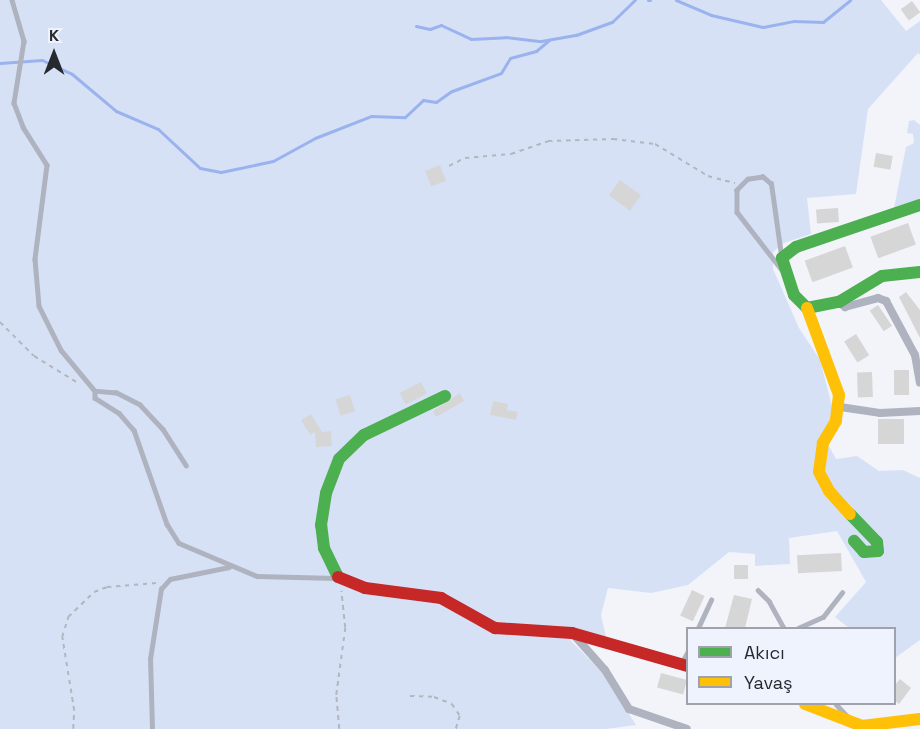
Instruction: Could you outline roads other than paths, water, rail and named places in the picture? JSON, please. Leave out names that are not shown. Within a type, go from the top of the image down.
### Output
[{"type":"street","points":[[920,205],[796,247],[782,258],[786,275],[800,305],[807,308],[839,302],[874,279],[920,272]]},
{"type":"street","points":[[839,302],[845,307],[878,298],[886,302],[915,355],[920,383]]},
{"type":"street","points":[[807,308],[811,328],[835,376],[840,406],[823,443],[819,472],[829,491],[878,542],[878,551],[864,552],[854,541]]},
{"type":"street","points":[[445,396],[364,435],[339,459],[326,493],[321,525],[324,548],[339,578],[357,586],[441,598],[495,628],[572,633],[684,666]]},
{"type":"street","points":[[840,406],[880,413],[920,411]]},
{"type":"street","points":[[572,633],[605,670],[629,709],[687,729]]},
{"type":"street","points":[[807,705],[857,727],[920,719]]},
{"type":"lane","points":[[12,0],[24,41],[14,103],[23,127],[47,165],[35,259],[39,306],[61,350],[95,391],[98,400],[119,413],[134,430],[174,537],[185,547],[232,567],[277,579],[339,578]]},
{"type":"lane","points":[[782,258],[771,184],[756,177],[739,187],[735,205],[737,212],[786,275]]},
{"type":"lane","points":[[95,391],[116,393],[140,405],[163,430],[186,466]]},
{"type":"lane","points":[[152,729],[151,639],[164,583],[203,570],[232,567]]},
{"type":"lane","points":[[758,590],[769,601],[783,627]]},
{"type":"lane","points":[[800,627],[823,617],[842,593]]},
{"type":"lane","points":[[698,627],[711,600]]},
{"type":"lane","points":[[837,705],[857,727]]},
{"type":"waterway","points":[[416,26],[430,29],[441,25],[471,39],[506,37],[541,41],[576,35],[612,22],[635,0]]},
{"type":"waterway","points":[[676,0],[711,15],[763,27],[794,21],[823,22],[850,0]]},
{"type":"waterway","points":[[0,63],[42,60],[72,74],[116,111],[158,129],[200,168],[221,172],[273,161],[315,138],[371,116],[405,117],[423,100],[436,102],[452,91],[501,73],[510,58],[536,51],[549,40]]}]
